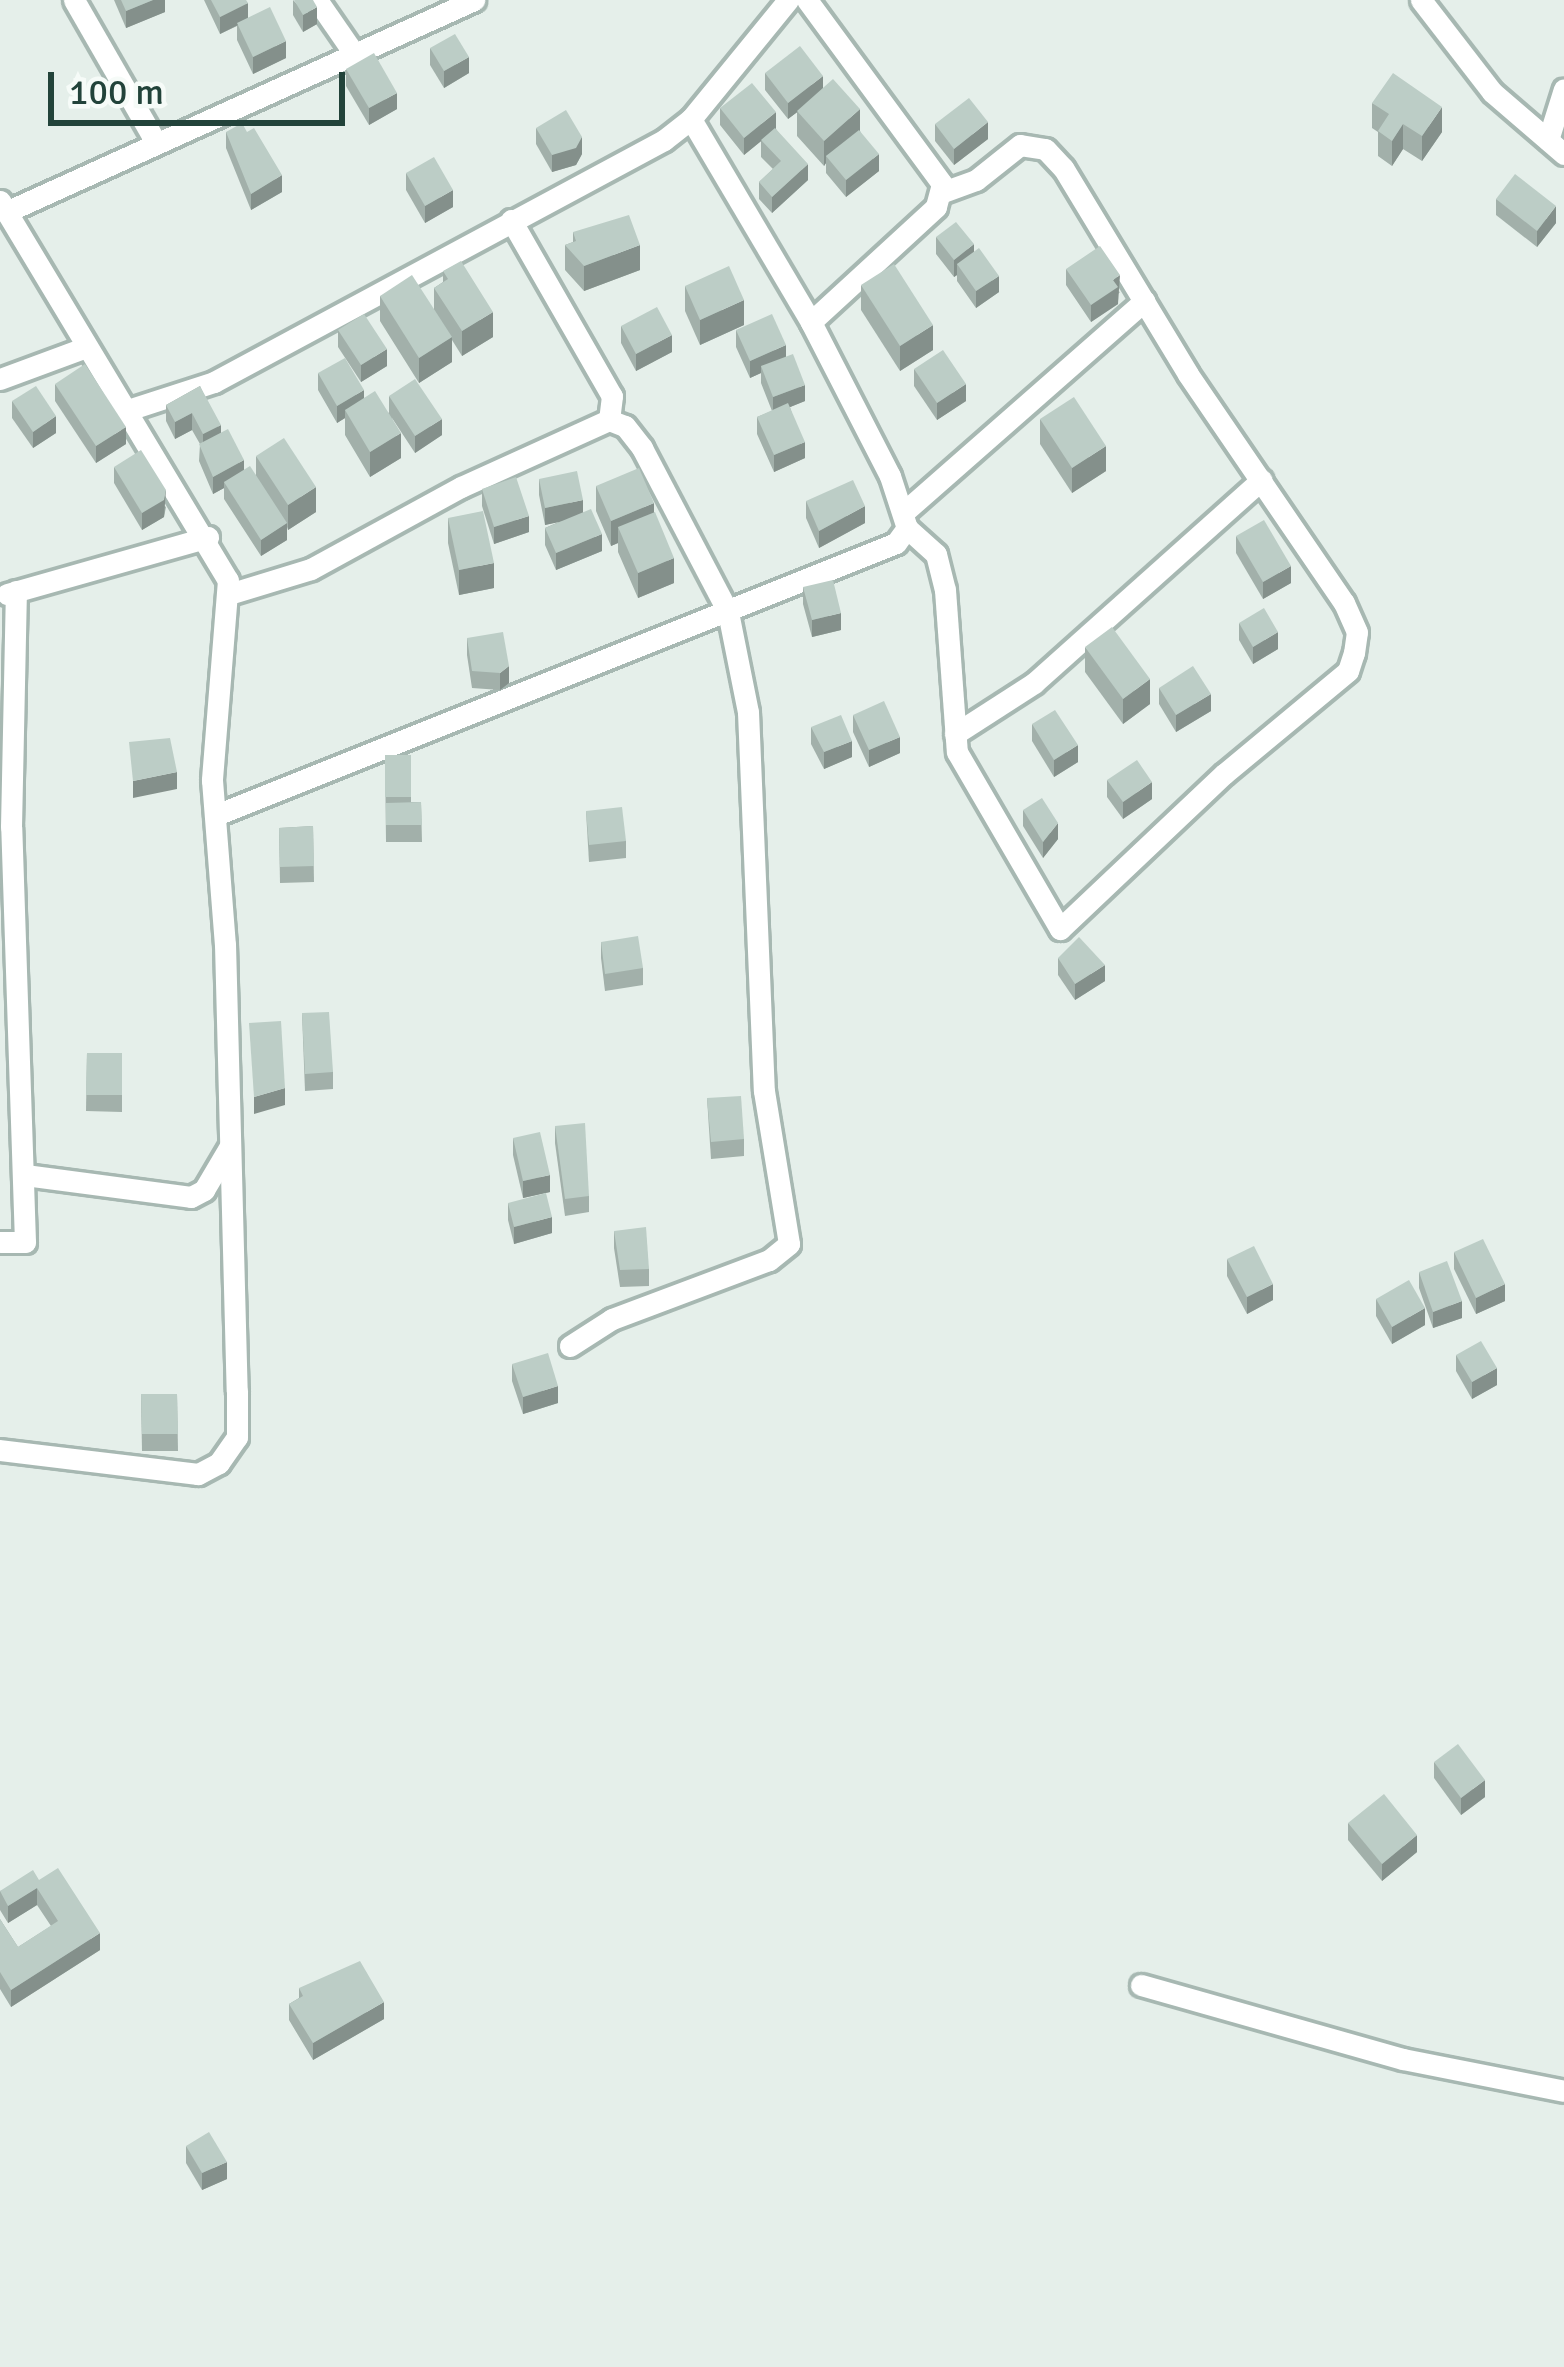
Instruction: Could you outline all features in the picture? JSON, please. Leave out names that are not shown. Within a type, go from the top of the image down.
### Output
[{"type":"street","points":[[74,0],[154,140]]},
{"type":"street","points":[[317,0],[353,52]]},
{"type":"street","points":[[0,1450],[198,1474],[229,1453],[237,1421],[231,1145],[212,780],[229,594],[208,537],[131,409],[84,348],[3,207],[474,0]]},
{"type":"street","points":[[131,409],[214,382],[691,119],[788,0]]},
{"type":"street","points":[[807,0],[938,173],[941,193],[936,207],[812,322]]},
{"type":"street","points":[[1420,0],[1492,92],[1556,147]]},
{"type":"street","points":[[1556,147],[1564,89]]},
{"type":"street","points":[[691,119],[812,322],[906,520],[936,554],[956,734],[971,781],[1060,929],[1348,671],[1353,618],[1045,148],[1020,145],[976,180],[941,193]]},
{"type":"street","points":[[511,220],[612,396],[609,420]]},
{"type":"street","points":[[216,815],[896,543],[906,520],[1144,301]]},
{"type":"street","points":[[0,379],[84,348]]},
{"type":"street","points":[[229,594],[311,569],[460,487],[609,420]]},
{"type":"street","points":[[570,1346],[613,1319],[783,1254],[789,1244],[764,1090],[748,712],[728,612],[642,448],[609,420]]},
{"type":"street","points":[[956,734],[1034,683],[1261,480]]},
{"type":"street","points":[[0,1242],[25,1242],[10,826],[8,594],[208,537]]},
{"type":"street","points":[[25,1175],[191,1197],[204,1190],[231,1145]]},
{"type":"street","points":[[1141,1984],[1403,2059],[1564,2091]]},
{"type":"building","points":[[121,0],[153,0],[126,11]]},
{"type":"building","points":[[211,0],[246,0],[248,3],[220,17]]},
{"type":"building","points":[[294,0],[313,0],[317,7],[303,15]]},
{"type":"building","points":[[270,7],[286,41],[253,57],[237,23]]},
{"type":"building","points":[[455,34],[469,57],[444,71],[430,48]]},
{"type":"building","points":[[800,46],[823,76],[788,103],[765,73]]},
{"type":"building","points":[[374,53],[397,93],[369,108],[346,69]]},
{"type":"building","points":[[1393,73],[1442,107],[1422,136],[1403,124],[1392,141],[1378,131],[1389,114],[1372,103]]},
{"type":"building","points":[[833,79],[860,109],[824,141],[797,111]]},
{"type":"building","points":[[752,83],[776,112],[744,138],[720,108]]},
{"type":"building","points":[[969,98],[988,122],[954,149],[935,124]]},
{"type":"building","points":[[566,110],[582,137],[576,148],[552,155],[536,128]]},
{"type":"building","points":[[242,123],[247,132],[254,128],[282,175],[251,194],[226,132]]},
{"type":"building","points":[[775,128],[808,164],[772,197],[759,182],[781,161],[761,140]]},
{"type":"building","points":[[859,130],[879,154],[846,180],[826,156]]},
{"type":"building","points":[[434,157],[453,190],[425,206],[406,173]]},
{"type":"building","points":[[1515,174],[1556,206],[1537,231],[1496,199]]},
{"type":"building","points":[[629,215],[640,245],[584,266],[565,245],[576,241],[573,232]]},
{"type":"building","points":[[956,222],[974,244],[954,260],[936,237]]},
{"type":"building","points":[[1100,246],[1120,275],[1113,280],[1118,287],[1091,305],[1066,269]]},
{"type":"building","points":[[979,248],[999,276],[976,291],[957,264]]},
{"type":"building","points":[[461,261],[493,312],[462,331],[434,288],[448,279],[443,271]]},
{"type":"building","points":[[894,264],[933,325],[900,346],[861,285]]},
{"type":"building","points":[[729,266],[744,300],[700,320],[685,286]]},
{"type":"building","points":[[412,275],[452,337],[419,358],[380,296]]},
{"type":"building","points":[[657,307],[672,335],[636,354],[621,326]]},
{"type":"building","points":[[364,314],[387,349],[361,365],[338,330]]},
{"type":"building","points":[[772,314],[786,345],[750,361],[736,330]]},
{"type":"building","points":[[943,350],[966,384],[937,403],[914,369]]},
{"type":"building","points":[[793,354],[805,385],[773,397],[761,366]]},
{"type":"building","points":[[345,358],[364,390],[337,406],[318,373]]},
{"type":"building","points":[[85,364],[126,427],[96,446],[55,384]]},
{"type":"building","points":[[415,379],[442,419],[415,436],[389,396]]},
{"type":"building","points":[[36,386],[56,416],[33,432],[12,401]]},
{"type":"building","points":[[200,386],[221,425],[203,434],[192,413],[175,422],[166,405]]},
{"type":"building","points":[[375,391],[401,433],[370,452],[345,410]]},
{"type":"building","points":[[1074,397],[1106,446],[1072,468],[1040,419]]},
{"type":"building","points":[[788,403],[805,442],[774,455],[757,417]]},
{"type":"building","points":[[228,429],[244,460],[213,477],[199,444]]},
{"type":"building","points":[[284,438],[316,487],[288,505],[256,456]]},
{"type":"building","points":[[141,450],[166,490],[164,500],[142,513],[114,467]]},
{"type":"building","points":[[250,466],[287,523],[261,540],[224,482]]},
{"type":"building","points":[[639,468],[654,503],[611,521],[596,486]]},
{"type":"building","points":[[577,471],[583,500],[545,508],[539,479]]},
{"type":"building","points":[[516,477],[529,516],[494,527],[482,489]]},
{"type":"building","points":[[853,480],[865,506],[819,531],[806,501]]},
{"type":"building","points":[[591,509],[602,534],[556,553],[545,528]]},
{"type":"building","points":[[483,511],[494,563],[459,570],[448,518]]},
{"type":"building","points":[[655,512],[674,558],[638,573],[618,527]]},
{"type":"building","points":[[1264,520],[1291,566],[1263,582],[1236,536]]},
{"type":"building","points":[[833,580],[841,613],[812,620],[803,587]]},
{"type":"building","points":[[1264,608],[1278,632],[1253,647],[1239,623]]},
{"type":"building","points":[[1112,627],[1150,679],[1123,699],[1085,647]]},
{"type":"building","points":[[503,632],[509,666],[500,673],[472,671],[467,638]]},
{"type":"building","points":[[1193,666],[1211,694],[1176,715],[1159,688]]},
{"type":"building","points":[[884,701],[900,737],[869,750],[853,715]]},
{"type":"building","points":[[1055,710],[1078,745],[1054,760],[1032,724]]},
{"type":"building","points":[[841,715],[852,741],[824,752],[811,727]]},
{"type":"building","points":[[170,738],[177,772],[133,781],[129,742]]},
{"type":"building","points":[[385,755],[411,755],[411,797],[385,797]]},
{"type":"building","points":[[1137,760],[1152,782],[1123,802],[1107,780]]},
{"type":"building","points":[[1042,798],[1058,823],[1043,842],[1023,810]]},
{"type":"building","points":[[421,802],[422,825],[386,825],[386,803]]},
{"type":"building","points":[[622,807],[626,841],[589,845],[586,811]]},
{"type":"building","points":[[313,826],[314,866],[280,867],[279,828]]},
{"type":"building","points":[[638,936],[643,968],[605,974],[601,942]]},
{"type":"building","points":[[1079,937],[1105,965],[1075,984],[1058,958]]},
{"type":"building","points":[[329,1012],[333,1072],[305,1074],[302,1013]]},
{"type":"building","points":[[281,1021],[285,1088],[254,1097],[249,1023]]},
{"type":"building","points":[[87,1053],[122,1053],[122,1095],[86,1095]]},
{"type":"building","points":[[741,1096],[744,1139],[711,1142],[707,1098]]},
{"type":"building","points":[[585,1123],[589,1196],[565,1199],[555,1126]]},
{"type":"building","points":[[540,1132],[550,1175],[523,1181],[513,1138]]},
{"type":"building","points":[[546,1193],[552,1217],[514,1227],[508,1203]]},
{"type":"building","points":[[646,1227],[649,1269],[620,1270],[614,1231]]},
{"type":"building","points":[[1483,1239],[1505,1284],[1476,1298],[1454,1252]]},
{"type":"building","points":[[1254,1246],[1273,1284],[1247,1297],[1227,1259]]},
{"type":"building","points":[[1447,1261],[1462,1301],[1433,1312],[1419,1272]]},
{"type":"building","points":[[1409,1280],[1425,1308],[1392,1327],[1376,1299]]},
{"type":"building","points":[[1481,1341],[1497,1368],[1472,1382],[1456,1355]]},
{"type":"building","points":[[548,1353],[558,1386],[523,1397],[512,1364]]},
{"type":"building","points":[[141,1394],[177,1394],[178,1434],[142,1434]]},
{"type":"building","points":[[1458,1744],[1485,1780],[1461,1798],[1434,1762]]},
{"type":"building","points":[[1384,1794],[1417,1835],[1382,1864],[1348,1823]]},
{"type":"building","points":[[58,1868],[100,1933],[11,1990],[0,1972],[0,1919],[18,1947],[58,1921],[37,1888],[8,1906],[0,1891],[33,1870],[39,1880]]},
{"type":"building","points":[[360,1961],[384,2002],[313,2043],[289,2004],[303,1996],[299,1988]]},
{"type":"building","points":[[209,2132],[227,2162],[202,2173],[186,2146]]}]
